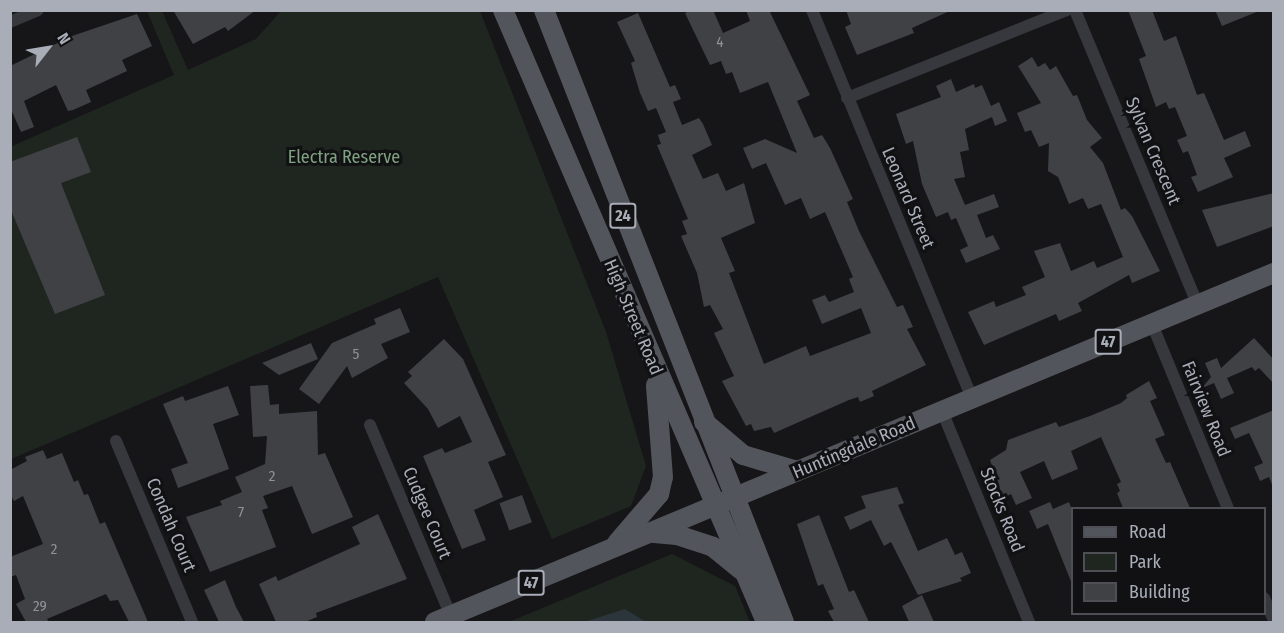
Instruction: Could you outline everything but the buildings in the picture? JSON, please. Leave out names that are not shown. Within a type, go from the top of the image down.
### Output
[{"type":"main road","name":"High Street Road","points":[[503,10],[653,365],[766,622]]},
{"type":"main road","name":"High Street Road","points":[[544,10],[702,421],[784,622]]},
{"type":"main road","name":"Huntingdale Road","points":[[443,619],[1274,273]]},
{"type":"main road","points":[[611,549],[658,494],[663,477],[653,365]]},
{"type":"main road","points":[[702,421],[743,454],[797,471]]},
{"type":"main road","points":[[651,532],[677,535],[713,547],[746,573]]},
{"type":"street","points":[[10,22],[38,10]]},
{"type":"street","name":"Leonard Street","points":[[812,10],[972,399]]},
{"type":"street","points":[[847,98],[1067,10]]},
{"type":"street","name":"Sylvan Crescent","points":[[1075,10],[1198,305]]},
{"type":"street","name":"Fairview Road","points":[[1152,324],[1228,507]]},
{"type":"street","name":"Stocks Road","points":[[942,411],[1029,622]]},
{"type":"street","name":"Cudgee Court","points":[[370,424],[443,619]]},
{"type":"street","name":"Condah Court","points":[[116,441],[192,622]]},
{"type":"street","points":[[1266,602],[1274,620]]},
{"type":"green space","name":"Electra Reserve","points":[[147,11],[162,11],[188,70],[256,39],[281,11],[480,11],[606,332],[646,466],[631,506],[552,539],[438,277],[11,459],[10,147],[174,75]]},
{"type":"green space","points":[[672,554],[735,586],[750,622],[509,622]]},
{"type":"shaded area","points":[[625,609],[646,622],[586,622],[587,621]]}]
